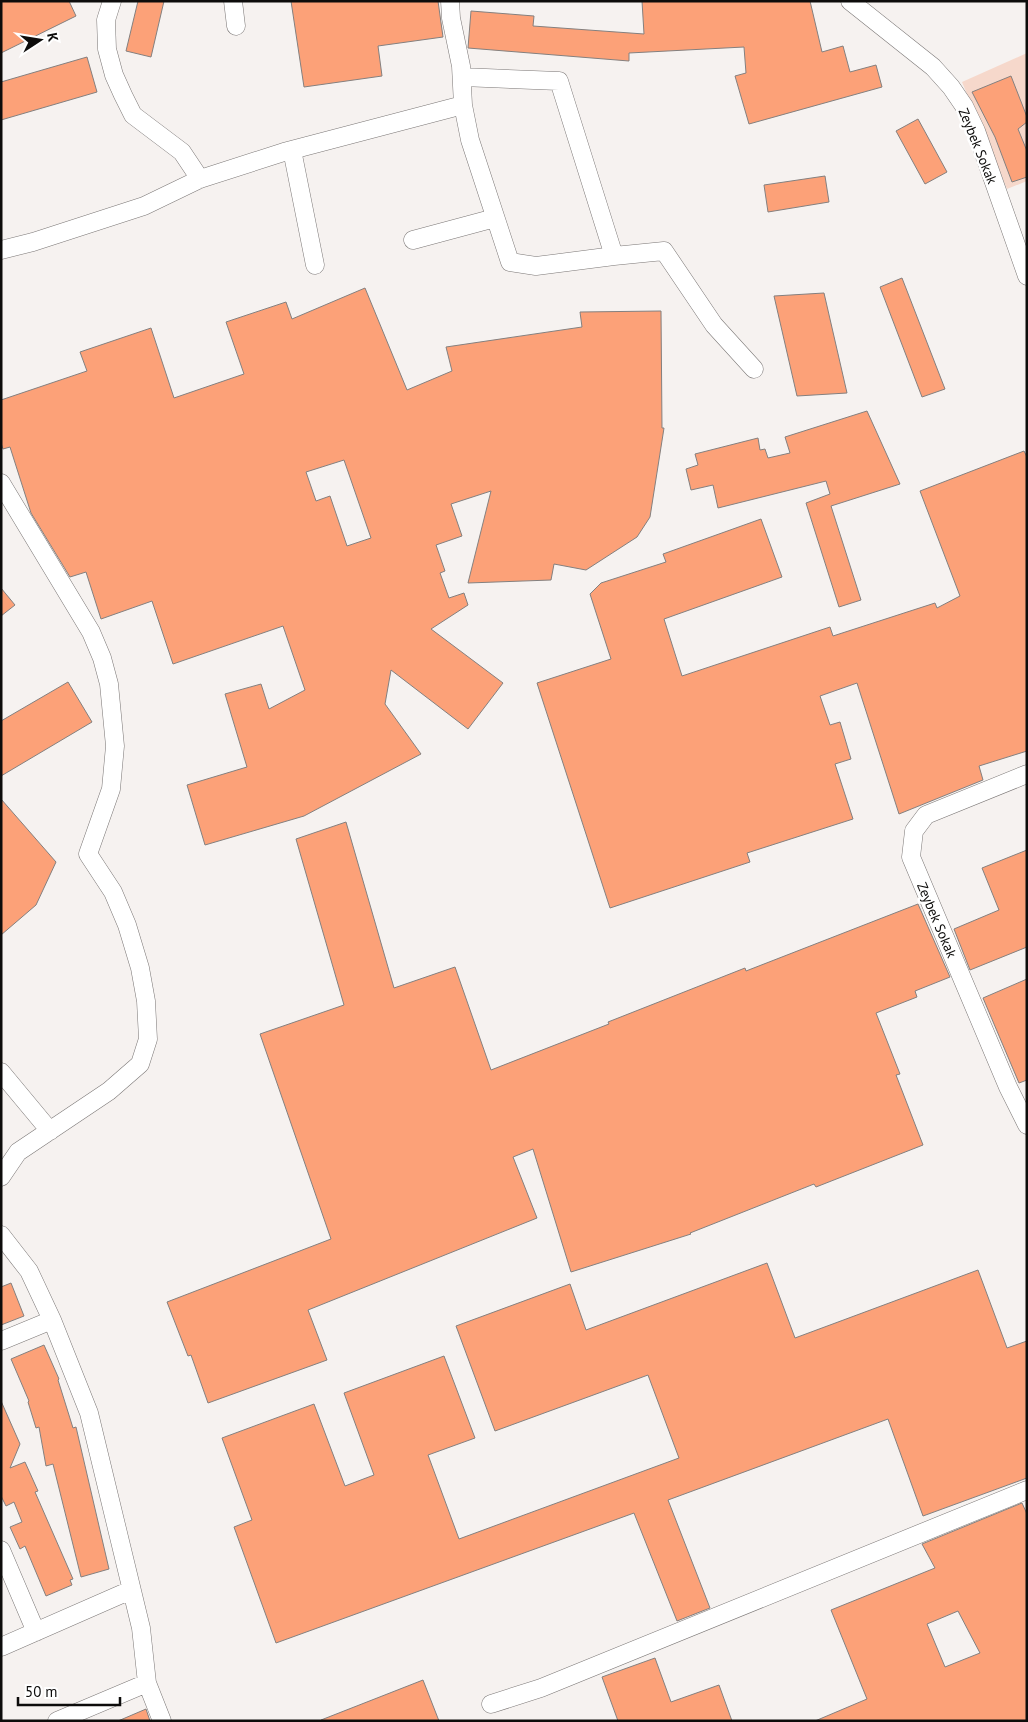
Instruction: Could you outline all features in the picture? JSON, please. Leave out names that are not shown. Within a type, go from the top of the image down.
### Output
[{"type":"street","points":[[112,1],[106,20],[107,49],[114,75],[123,95],[133,115],[182,152],[200,179]]},
{"type":"street","points":[[233,1],[236,26]]},
{"type":"street","points":[[450,1],[462,77],[463,105],[470,140],[510,262],[536,266],[664,251],[714,325],[754,370]]},
{"type":"street","name":"Zeybek Sokak","points":[[850,1],[933,67],[951,87],[964,106],[976,131],[1027,276]]},
{"type":"street","points":[[462,77],[559,81],[614,256]]},
{"type":"street","points":[[1,250],[33,242],[144,206],[200,179],[292,150],[463,105]]},
{"type":"street","points":[[292,150],[315,265]]},
{"type":"street","points":[[412,240],[494,218]]},
{"type":"street","points":[[1,483],[91,632],[102,658],[109,684],[115,746],[111,789],[88,854],[113,892],[127,925],[140,968],[146,1001],[148,1039],[140,1064],[110,1091],[18,1152],[1,1178]]},
{"type":"street","name":"Zeybek Sokak","points":[[1027,774],[926,815],[914,831],[911,858],[1008,1087],[1027,1125]]},
{"type":"street","points":[[1,1072],[50,1131]]},
{"type":"street","points":[[1,1235],[28,1271],[52,1320],[89,1413],[141,1628],[147,1684],[162,1721]]},
{"type":"street","points":[[1,1341],[52,1320]]},
{"type":"street","points":[[491,1704],[550,1684],[1027,1490]]},
{"type":"street","points":[[1,1550],[36,1632]]},
{"type":"street","points":[[1,1647],[131,1590]]},
{"type":"street","points":[[57,1721],[147,1684]]},
{"type":"shaded area","points":[[1027,53],[1027,181],[1007,189],[962,82]]},
{"type":"building","points":[[1,1],[69,1],[76,16],[1,53]]},
{"type":"building","points":[[138,1],[164,1],[151,57],[126,51]]},
{"type":"building","points":[[291,1],[438,1],[443,37],[378,46],[382,76],[304,87]]},
{"type":"building","points":[[642,1],[810,1],[822,52],[843,46],[850,72],[876,65],[882,87],[749,124],[735,76],[746,73],[744,47],[629,53],[629,61],[468,48],[471,11],[534,16],[533,26],[644,34]]},
{"type":"building","points":[[87,57],[97,92],[1,120],[1,82]]},
{"type":"building","points":[[1011,76],[1027,117],[1027,122],[1018,129],[1027,151],[1027,177],[1012,182],[995,137],[972,92]]},
{"type":"building","points":[[918,119],[947,172],[925,184],[896,131]]},
{"type":"building","points":[[825,176],[829,202],[768,212],[764,185]]},
{"type":"building","points":[[902,278],[945,389],[922,397],[880,287]]},
{"type":"building","points":[[365,288],[407,390],[452,371],[446,347],[582,327],[580,312],[661,311],[662,428],[664,428],[650,517],[637,537],[586,570],[554,564],[551,580],[468,583],[491,491],[451,504],[462,536],[436,545],[445,571],[440,573],[449,598],[464,593],[468,605],[431,629],[503,683],[468,729],[391,670],[385,704],[421,754],[304,816],[205,845],[187,785],[247,767],[225,694],[261,684],[269,709],[305,690],[283,626],[173,664],[152,601],[101,619],[86,572],[70,577],[31,513],[10,447],[3,449],[1,443],[1,400],[87,371],[80,352],[151,328],[174,398],[244,374],[226,322],[286,302],[292,319]],"holes":[[[344,460],[371,538],[347,546],[330,496],[316,501],[306,472]]]},
{"type":"building","points":[[824,293],[847,393],[797,396],[774,296]]},
{"type":"building","points":[[867,411],[900,484],[831,506],[861,600],[839,607],[806,503],[830,494],[826,481],[718,508],[713,485],[691,490],[686,469],[698,465],[695,454],[758,438],[760,450],[765,449],[768,458],[790,453],[785,437]]},
{"type":"building","points":[[1024,451],[1027,457],[1027,751],[979,766],[983,780],[899,814],[857,683],[820,696],[830,725],[840,722],[851,759],[835,764],[853,819],[747,853],[750,862],[610,908],[537,683],[611,659],[590,594],[601,583],[666,562],[663,554],[761,519],[782,577],[664,619],[682,676],[830,627],[833,636],[935,603],[937,608],[960,596],[920,491]]},
{"type":"building","points":[[1,588],[15,605],[1,616]]},
{"type":"building","points":[[68,682],[92,722],[1,776],[1,721]]},
{"type":"building","points":[[1,799],[56,862],[36,905],[1,935]]},
{"type":"building","points":[[346,822],[394,988],[455,967],[491,1070],[745,968],[746,971],[918,904],[950,977],[915,991],[917,997],[876,1013],[900,1074],[896,1075],[923,1145],[816,1187],[814,1184],[691,1234],[571,1272],[533,1149],[513,1157],[537,1218],[308,1310],[327,1360],[208,1403],[191,1355],[188,1356],[167,1302],[331,1239],[260,1034],[344,1005],[296,839]]},
{"type":"building","points":[[1027,850],[1027,947],[970,970],[954,929],[999,910],[982,868]]},
{"type":"building","points":[[1027,979],[1027,1080],[1019,1083],[983,998]]},
{"type":"building","points":[[767,1263],[795,1338],[978,1270],[1007,1348],[1027,1341],[1027,1478],[923,1516],[888,1419],[668,1500],[710,1608],[677,1621],[634,1513],[276,1643],[234,1527],[252,1520],[222,1438],[314,1404],[345,1486],[374,1475],[344,1393],[444,1356],[475,1438],[428,1455],[459,1539],[679,1458],[648,1375],[495,1431],[456,1326],[570,1284],[586,1330]]},
{"type":"building","points":[[11,1283],[24,1316],[1,1325],[1,1287]]},
{"type":"building","points":[[44,1345],[59,1379],[73,1428],[76,1427],[109,1569],[81,1577],[53,1464],[46,1466],[39,1427],[36,1428],[29,1401],[11,1359]]},
{"type":"building","points":[[1,1401],[20,1444],[10,1468],[25,1462],[38,1491],[35,1492],[73,1579],[70,1580],[72,1585],[46,1596],[25,1546],[20,1549],[10,1527],[22,1522],[14,1502],[6,1506],[1,1496]]},
{"type":"building","points":[[1022,1503],[1027,1514],[1027,1721],[815,1721],[867,1699],[831,1610],[935,1568],[922,1544]],"holes":[[[958,1611],[980,1653],[945,1667],[927,1624]]]},
{"type":"building","points":[[655,1658],[671,1702],[719,1685],[732,1721],[618,1721],[602,1677]]},
{"type":"building","points":[[423,1680],[439,1721],[321,1720]]},
{"type":"building","points":[[146,1709],[150,1721],[118,1721]]}]
